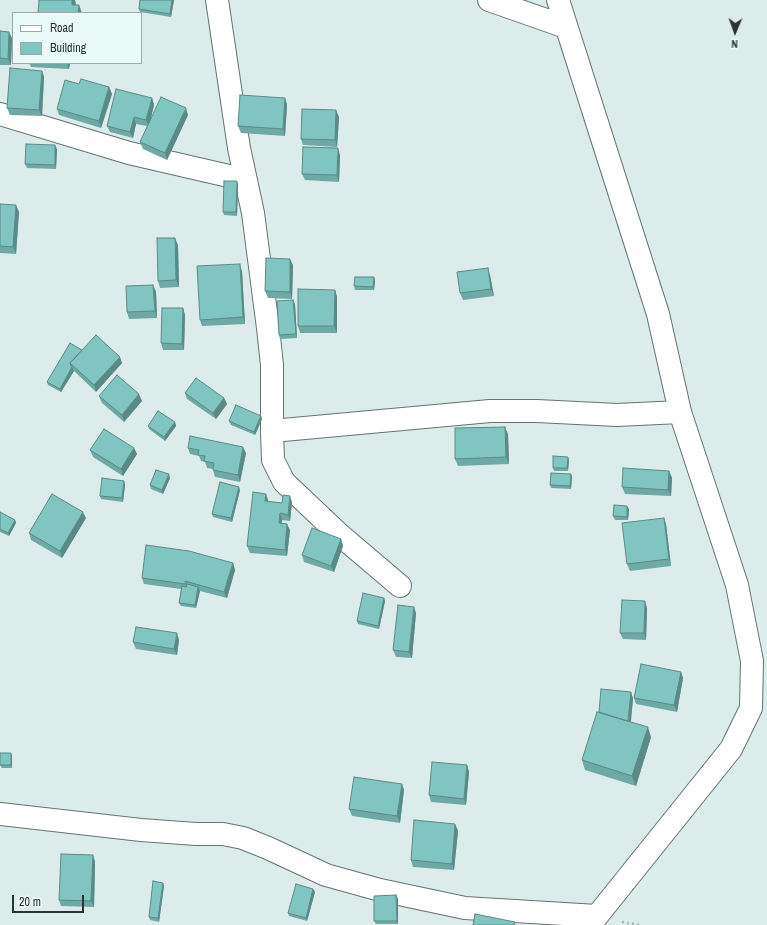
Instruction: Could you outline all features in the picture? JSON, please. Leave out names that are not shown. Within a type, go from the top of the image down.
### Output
[{"type":"street","points":[[217,0],[239,148],[254,213],[272,365],[273,460],[284,482],[340,535],[400,586]]},
{"type":"street","points":[[489,0],[566,27]]},
{"type":"street","points":[[0,814],[142,830],[196,834],[223,834],[243,838],[326,875],[380,890],[465,908],[594,921],[731,749],[751,708],[752,661],[737,585],[680,412],[658,314],[558,0]]},
{"type":"street","points":[[0,114],[129,153],[246,180]]},
{"type":"street","points":[[272,431],[490,411],[544,411],[617,415],[680,412]]},
{"type":"building","points":[[39,0],[72,0],[72,5],[79,5],[78,12],[38,12]]},
{"type":"building","points":[[140,0],[172,0],[170,14],[139,9]]},
{"type":"building","points":[[0,31],[9,32],[8,59],[0,58]]},
{"type":"building","points":[[10,68],[42,71],[39,110],[7,108]]},
{"type":"building","points":[[81,79],[109,87],[99,121],[57,109],[65,80],[79,84]]},
{"type":"building","points":[[116,89],[152,98],[146,120],[134,117],[130,132],[107,126]]},
{"type":"building","points":[[240,95],[285,98],[283,129],[238,126]]},
{"type":"building","points":[[161,97],[186,108],[165,153],[140,142]]},
{"type":"building","points":[[302,109],[336,110],[335,140],[301,139]]},
{"type":"building","points":[[26,144],[55,145],[55,165],[25,164]]},
{"type":"building","points":[[303,147],[338,148],[337,175],[302,174]]},
{"type":"building","points":[[224,181],[237,181],[236,212],[223,212]]},
{"type":"building","points":[[0,204],[16,205],[13,247],[0,246]]},
{"type":"building","points":[[157,238],[175,238],[176,280],[158,281]]},
{"type":"building","points":[[266,258],[290,259],[290,292],[265,291]]},
{"type":"building","points":[[240,264],[243,317],[200,320],[197,266]]},
{"type":"building","points":[[488,268],[491,289],[460,293],[457,272]]},
{"type":"building","points":[[355,277],[374,277],[373,287],[354,286]]},
{"type":"building","points":[[153,285],[155,311],[127,312],[126,286]]},
{"type":"building","points":[[298,289],[335,290],[334,326],[298,326]]},
{"type":"building","points":[[293,300],[296,334],[279,335],[277,301]]},
{"type":"building","points":[[162,308],[183,308],[182,344],[161,343]]},
{"type":"building","points":[[96,335],[120,357],[94,385],[70,363]]},
{"type":"building","points":[[70,343],[82,350],[70,363],[72,367],[60,389],[47,382]]},
{"type":"building","points":[[117,375],[139,394],[122,415],[99,396]]},
{"type":"building","points":[[196,378],[224,398],[213,413],[185,393]]},
{"type":"building","points":[[236,405],[261,416],[254,432],[229,421]]},
{"type":"building","points":[[158,411],[175,422],[164,437],[148,426]]},
{"type":"building","points":[[505,427],[506,457],[455,459],[455,428]]},
{"type":"building","points":[[104,429],[134,448],[121,469],[90,450]]},
{"type":"building","points":[[190,436],[243,447],[238,475],[213,470],[214,463],[204,461],[205,456],[198,455],[199,450],[188,448]]},
{"type":"building","points":[[553,456],[568,457],[567,468],[553,468]]},
{"type":"building","points":[[623,468],[669,471],[668,490],[622,487]]},
{"type":"building","points":[[156,470],[169,474],[162,490],[150,485]]},
{"type":"building","points":[[551,473],[571,474],[570,486],[550,485]]},
{"type":"building","points":[[102,478],[124,481],[122,498],[100,496]]},
{"type":"building","points":[[220,482],[239,487],[231,518],[212,514]]},
{"type":"building","points":[[253,492],[266,494],[265,501],[282,503],[283,495],[290,496],[288,515],[280,513],[279,523],[287,524],[285,550],[247,546]]},
{"type":"building","points":[[52,494],[83,512],[60,551],[29,533]]},
{"type":"building","points":[[614,505],[627,506],[627,517],[613,516]]},
{"type":"building","points":[[0,512],[15,520],[8,533],[0,529]]},
{"type":"building","points":[[664,518],[669,559],[627,564],[622,523]]},
{"type":"building","points":[[312,528],[341,539],[331,566],[302,555]]},
{"type":"building","points":[[146,545],[189,551],[233,563],[224,592],[185,581],[185,584],[142,578]]},
{"type":"building","points":[[187,584],[198,587],[195,605],[179,603],[182,586],[186,587]]},
{"type":"building","points":[[363,593],[384,598],[378,626],[357,621]]},
{"type":"building","points":[[622,600],[645,601],[644,633],[620,633]]},
{"type":"building","points":[[398,605],[414,607],[409,652],[393,650]]},
{"type":"building","points":[[136,627],[177,633],[174,649],[133,642]]},
{"type":"building","points":[[641,664],[681,672],[674,705],[634,698]]},
{"type":"building","points":[[601,689],[631,692],[628,721],[599,712]]},
{"type":"building","points":[[597,712],[648,727],[632,776],[582,760]]},
{"type":"building","points":[[0,753],[11,753],[11,765],[0,765]]},
{"type":"building","points":[[432,762],[467,765],[464,799],[429,795]]},
{"type":"building","points":[[354,777],[402,784],[397,816],[349,809]]},
{"type":"building","points":[[414,820],[455,824],[452,864],[411,860]]},
{"type":"building","points":[[61,854],[93,855],[91,901],[59,900]]},
{"type":"building","points":[[153,881],[163,883],[158,918],[149,917]]},
{"type":"building","points":[[296,884],[313,889],[306,918],[288,913]]},
{"type":"building","points":[[396,895],[397,921],[374,921],[374,896]]},
{"type":"building","points":[[475,914],[515,922],[514,925],[473,925]]}]
